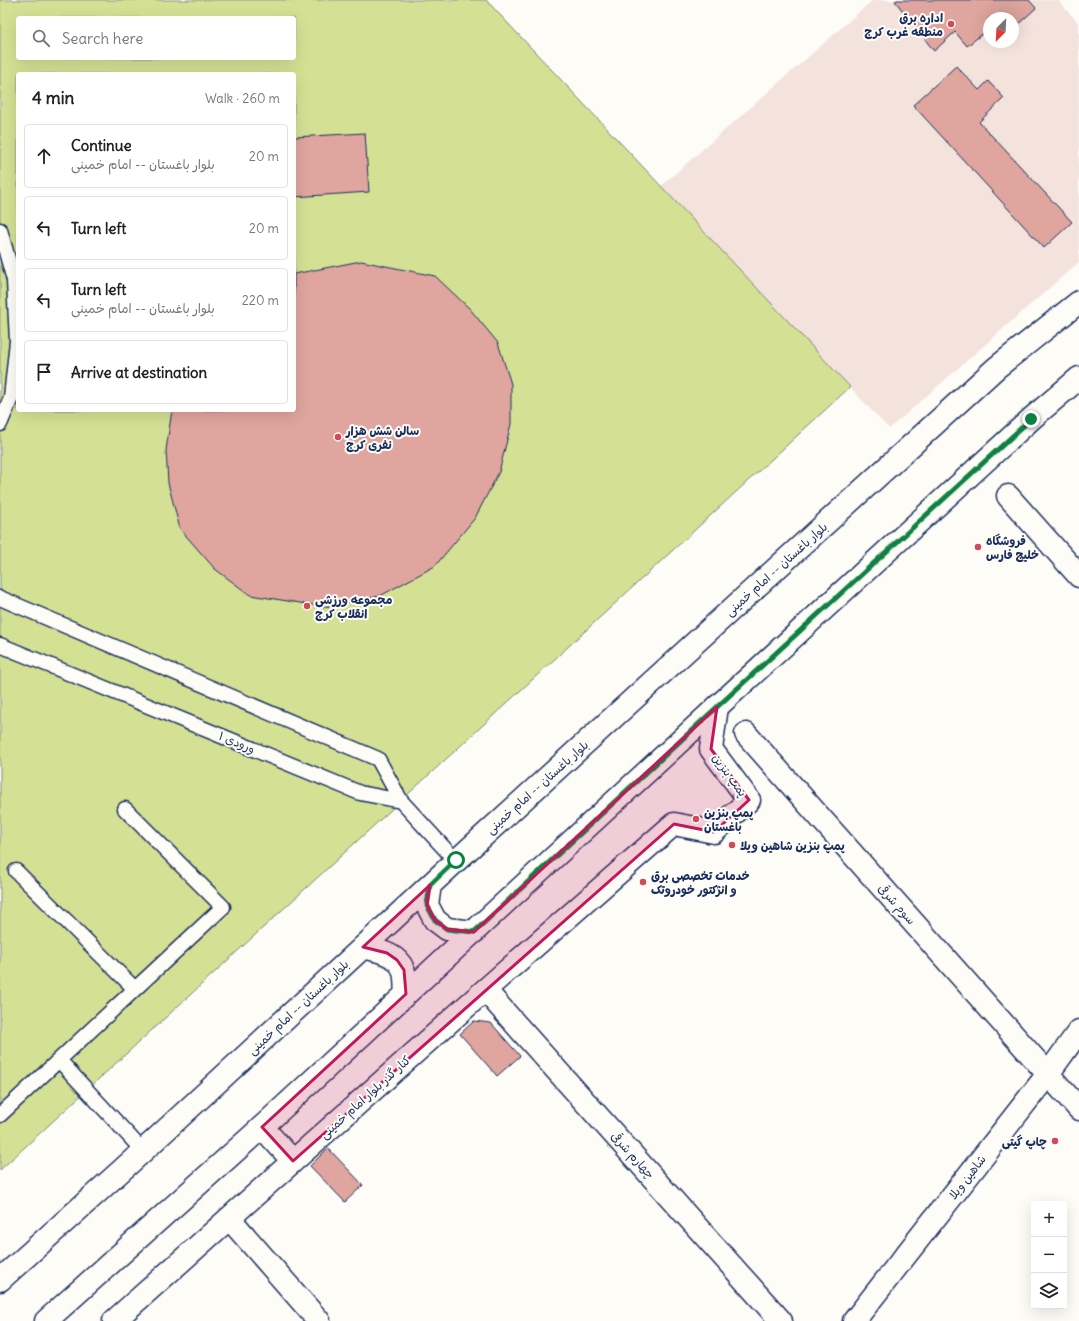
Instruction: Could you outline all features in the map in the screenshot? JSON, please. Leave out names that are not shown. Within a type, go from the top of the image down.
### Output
[{"type":"main road","name":"بلوار باغستان -- امام خمینی","points":[[0,1280],[143,1151],[456,860],[996,368],[1079,302]]},
{"type":"main road","points":[[46,1321],[262,1127],[1025,424],[1079,378]]},
{"type":"main road","points":[[1008,496],[1079,576]]},
{"type":"main road","name":"پمپ بنزین","points":[[617,874],[674,824],[714,832],[749,800],[712,749],[717,707]]},
{"type":"main road","name":"سوم شرقی","points":[[746,734],[1079,1109]]},
{"type":"main road","name":"کنار گذر بلوار امام خمینی","points":[[114,1321],[617,874]]},
{"type":"main road","points":[[430,885],[427,905],[435,920],[447,929],[474,932]]},
{"type":"main road","points":[[363,947],[386,953],[397,960],[404,970],[406,994]]},
{"type":"main road","name":"چهارم شرقی","points":[[485,990],[781,1321]]},
{"type":"main road","name":"شاهین ویلا","points":[[854,1321],[1048,1074],[1079,1031]]},
{"type":"main road","points":[[262,1127],[293,1161]]},
{"type":"main road","points":[[229,1218],[320,1321]]},
{"type":"lane","points":[[0,230],[14,280],[16,321]]},
{"type":"lane","points":[[0,424],[11,398],[16,350]]},
{"type":"lane","points":[[0,598],[378,759],[401,801],[456,860]]},
{"type":"lane","name":"ورودی ۱","points":[[0,645],[360,793],[401,801]]},
{"type":"lane","points":[[0,1116],[223,907],[125,809]]},
{"type":"lane","points":[[16,871],[135,989]]},
{"type":"lane","points":[[59,1060],[143,1151]]},
{"type":"highlighted area","points":[[717,707],[711,749],[749,800],[714,832],[674,824],[293,1161],[262,1127],[406,994],[404,970],[397,960],[387,953],[363,947],[430,885],[427,905],[435,920],[447,929],[474,932]]},
{"type":"shaded area","points":[[873,0],[1058,0],[1079,24],[1079,262],[889,429],[661,186]]},
{"type":"green space","name":"مجموعه ورزشی انقلاب کرج","points":[[0,0],[486,0],[850,387],[0,1170]]},
{"type":"building","name":"اداره برق منطقه غرب کرج","points":[[1029,0],[1036,8],[1019,24],[1019,12],[983,12],[983,33],[967,46],[955,32],[934,51],[895,1]]},
{"type":"building","points":[[956,66],[979,90],[988,81],[1004,98],[979,122],[1072,222],[1044,248],[913,105]]},
{"type":"building","points":[[365,133],[369,192],[296,197],[296,137]]},
{"type":"building","name":"سالن شش هزار نفری کرج","points":[[361,261],[435,276],[470,309],[498,343],[511,384],[511,424],[499,472],[475,518],[435,566],[380,596],[325,607],[250,595],[215,569],[180,529],[168,483],[166,450],[172,412],[296,412],[296,274]]},
{"type":"building","points":[[474,1021],[491,1023],[520,1056],[497,1076],[460,1034]]},
{"type":"building","points":[[328,1148],[363,1185],[345,1202],[310,1166]]},
{"type":"place","name":"اداره برق منطقه غرب کرج","points":[[951,24]]},
{"type":"place","name":"سالن شش هزار نفری کرج","points":[[338,437]]},
{"type":"place","name":"فروشگاه خلیج فارس","points":[[978,547]]},
{"type":"place","name":"مجموعه ورزشی انقلاب کرج","points":[[307,606]]},
{"type":"place","name":"پمپ بنزین باغستان","points":[[696,819]]},
{"type":"place","name":"پمپ بنزین شاهین ویلا","points":[[732,845]]},
{"type":"place","name":"خدمات تخصصی برق و انژکتور خودروتک","points":[[643,882]]},
{"type":"place","name":"چاپ گیتی","points":[[1055,1141]]},
{"type":"route","points":[[456,860],[430,885],[427,905],[435,920],[447,929],[474,932],[1031,419]]}]
